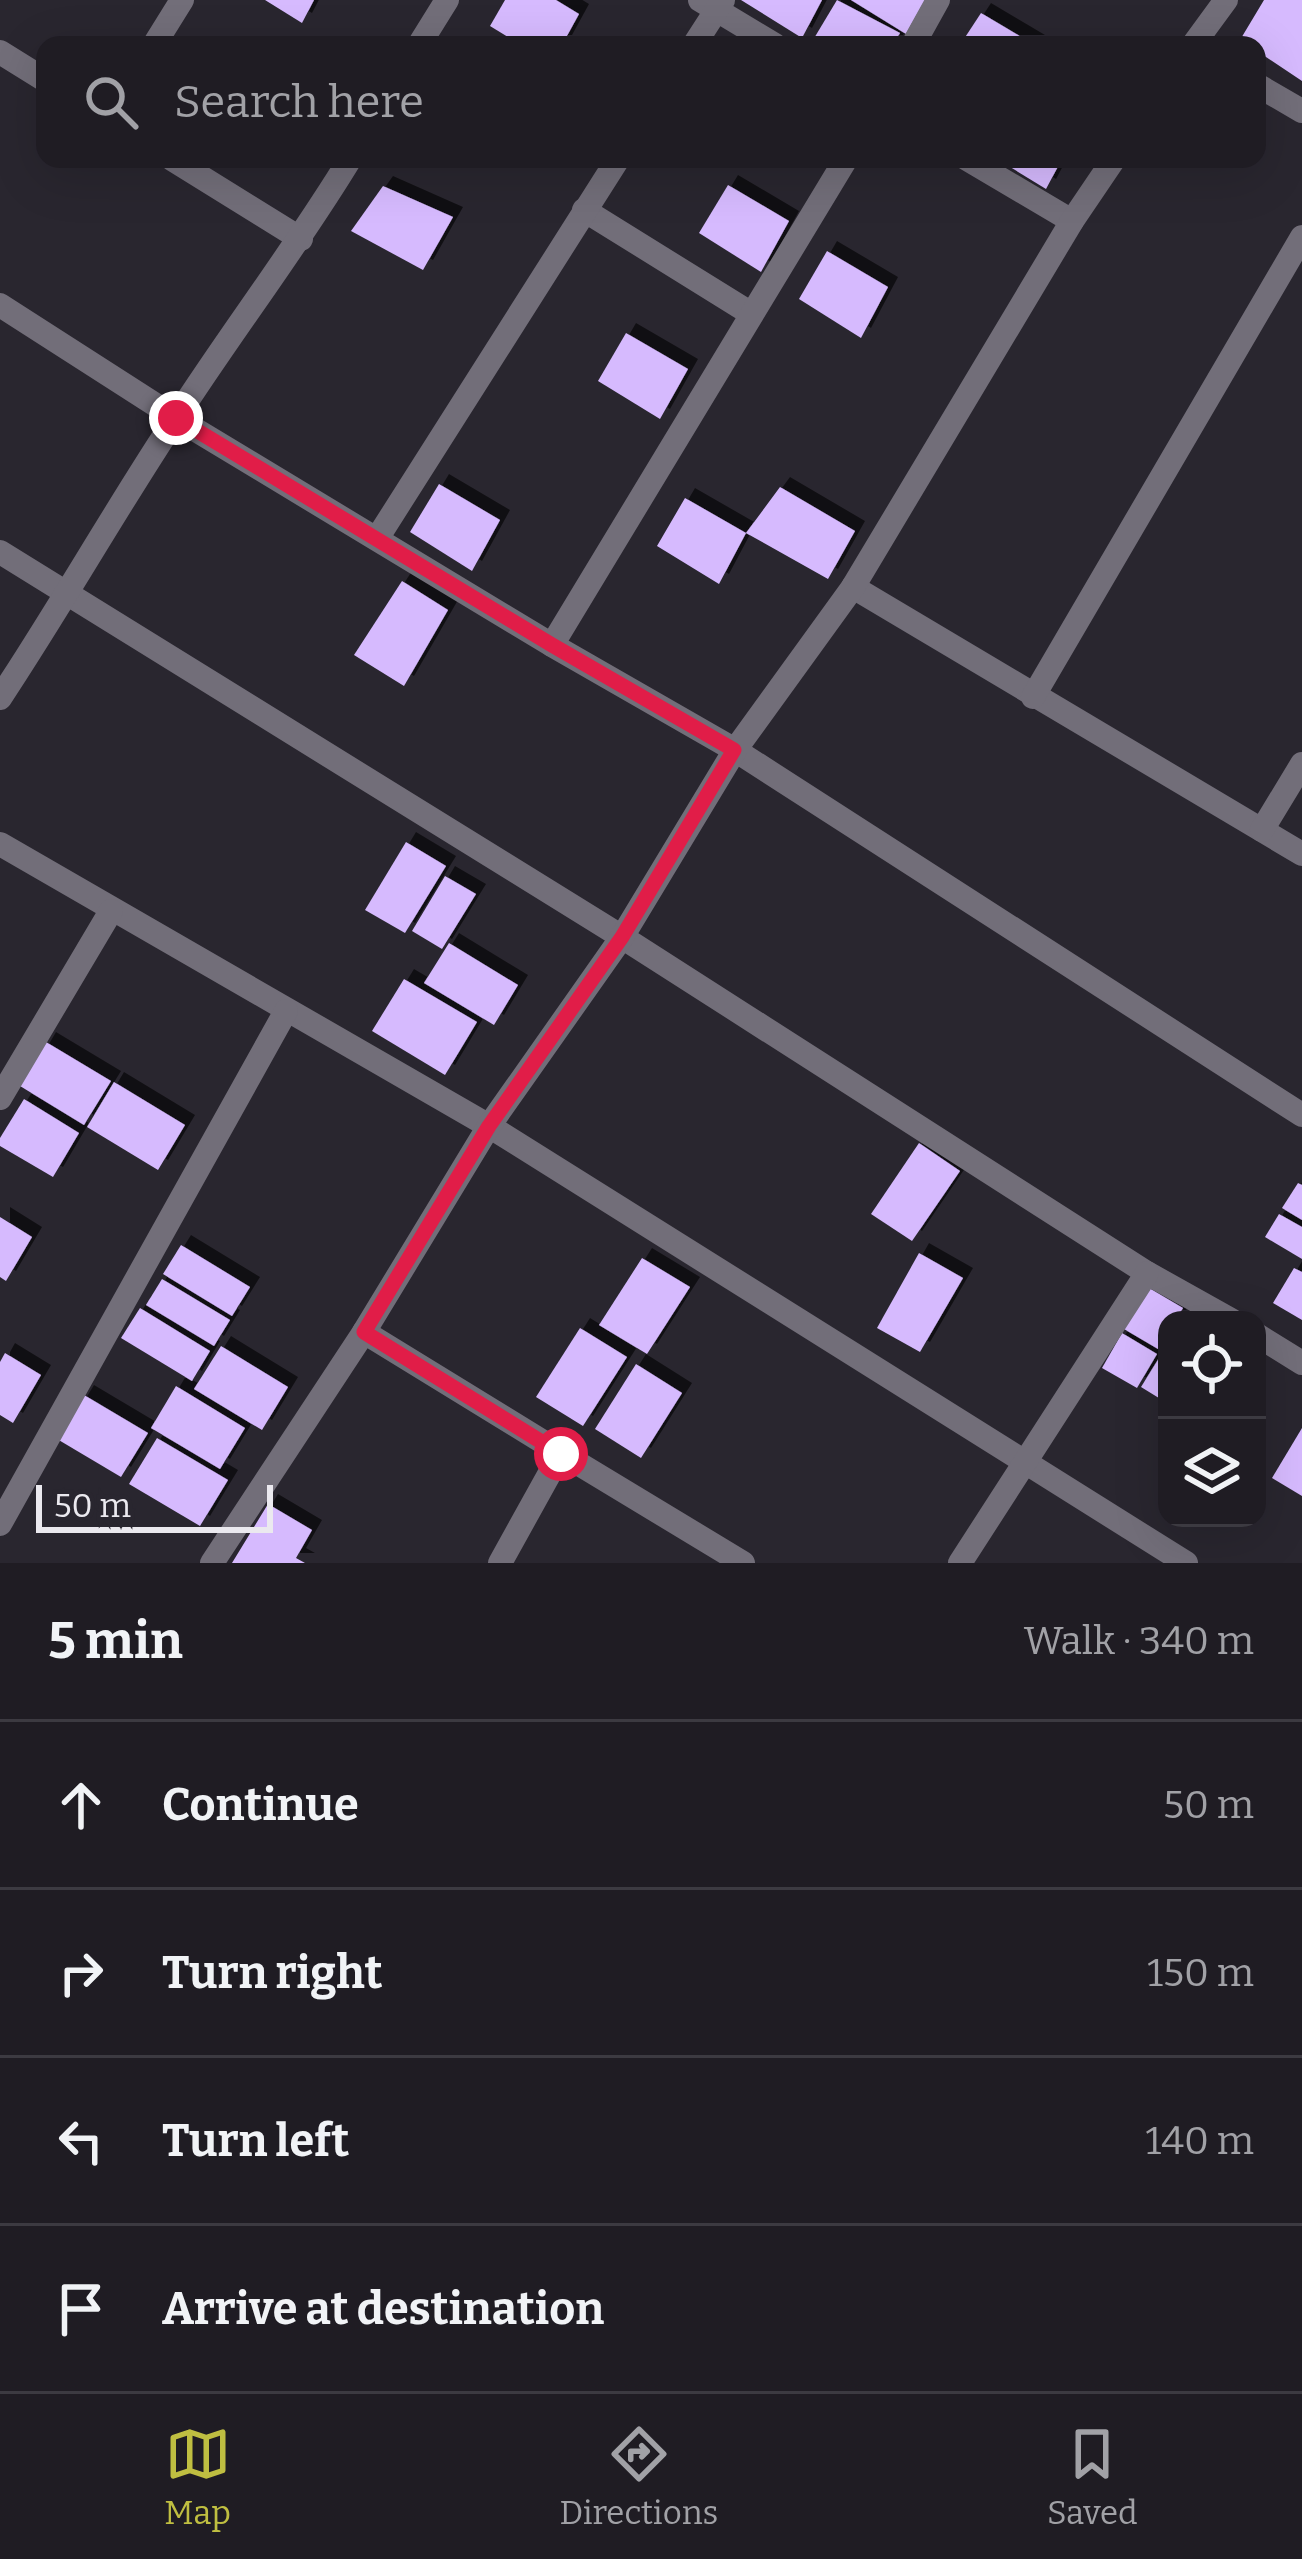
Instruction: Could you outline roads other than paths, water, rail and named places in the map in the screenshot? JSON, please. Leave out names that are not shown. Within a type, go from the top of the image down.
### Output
[{"type":"street","points":[[160,36],[182,0]]},
{"type":"street","points":[[425,36],[447,0]]},
{"type":"street","points":[[918,36],[938,0]]},
{"type":"street","points":[[1200,36],[1226,0]]},
{"type":"street","points":[[698,36],[713,4],[761,36]]},
{"type":"street","points":[[0,52],[36,74]]},
{"type":"street","points":[[1266,90],[1302,111]]},
{"type":"street","points":[[187,168],[302,239]]},
{"type":"street","points":[[0,698],[176,418],[302,239],[345,168]]},
{"type":"street","points":[[378,537],[612,168]]},
{"type":"street","points":[[552,645],[840,168]]},
{"type":"street","points":[[982,168],[1072,221]]},
{"type":"street","points":[[212,1563],[364,1332],[489,1126],[622,937],[734,750],[853,587],[1108,168]]},
{"type":"street","points":[[584,210],[751,313]]},
{"type":"street","points":[[1034,698],[1302,237]]},
{"type":"street","points":[[0,305],[176,418],[734,750],[1302,1115]]},
{"type":"street","points":[[0,552],[622,937],[1147,1273],[1215,1311]]},
{"type":"street","points":[[853,587],[1302,854]]},
{"type":"street","points":[[1262,830],[1302,764]]},
{"type":"street","points":[[0,844],[489,1126],[1186,1563]]},
{"type":"street","points":[[0,1098],[111,911]]},
{"type":"street","points":[[0,1524],[286,1011]]},
{"type":"street","points":[[960,1563],[1147,1273]]},
{"type":"street","points":[[364,1332],[742,1563]]},
{"type":"street","points":[[1266,1341],[1302,1363]]},
{"type":"street","points":[[500,1563],[561,1454]]}]
